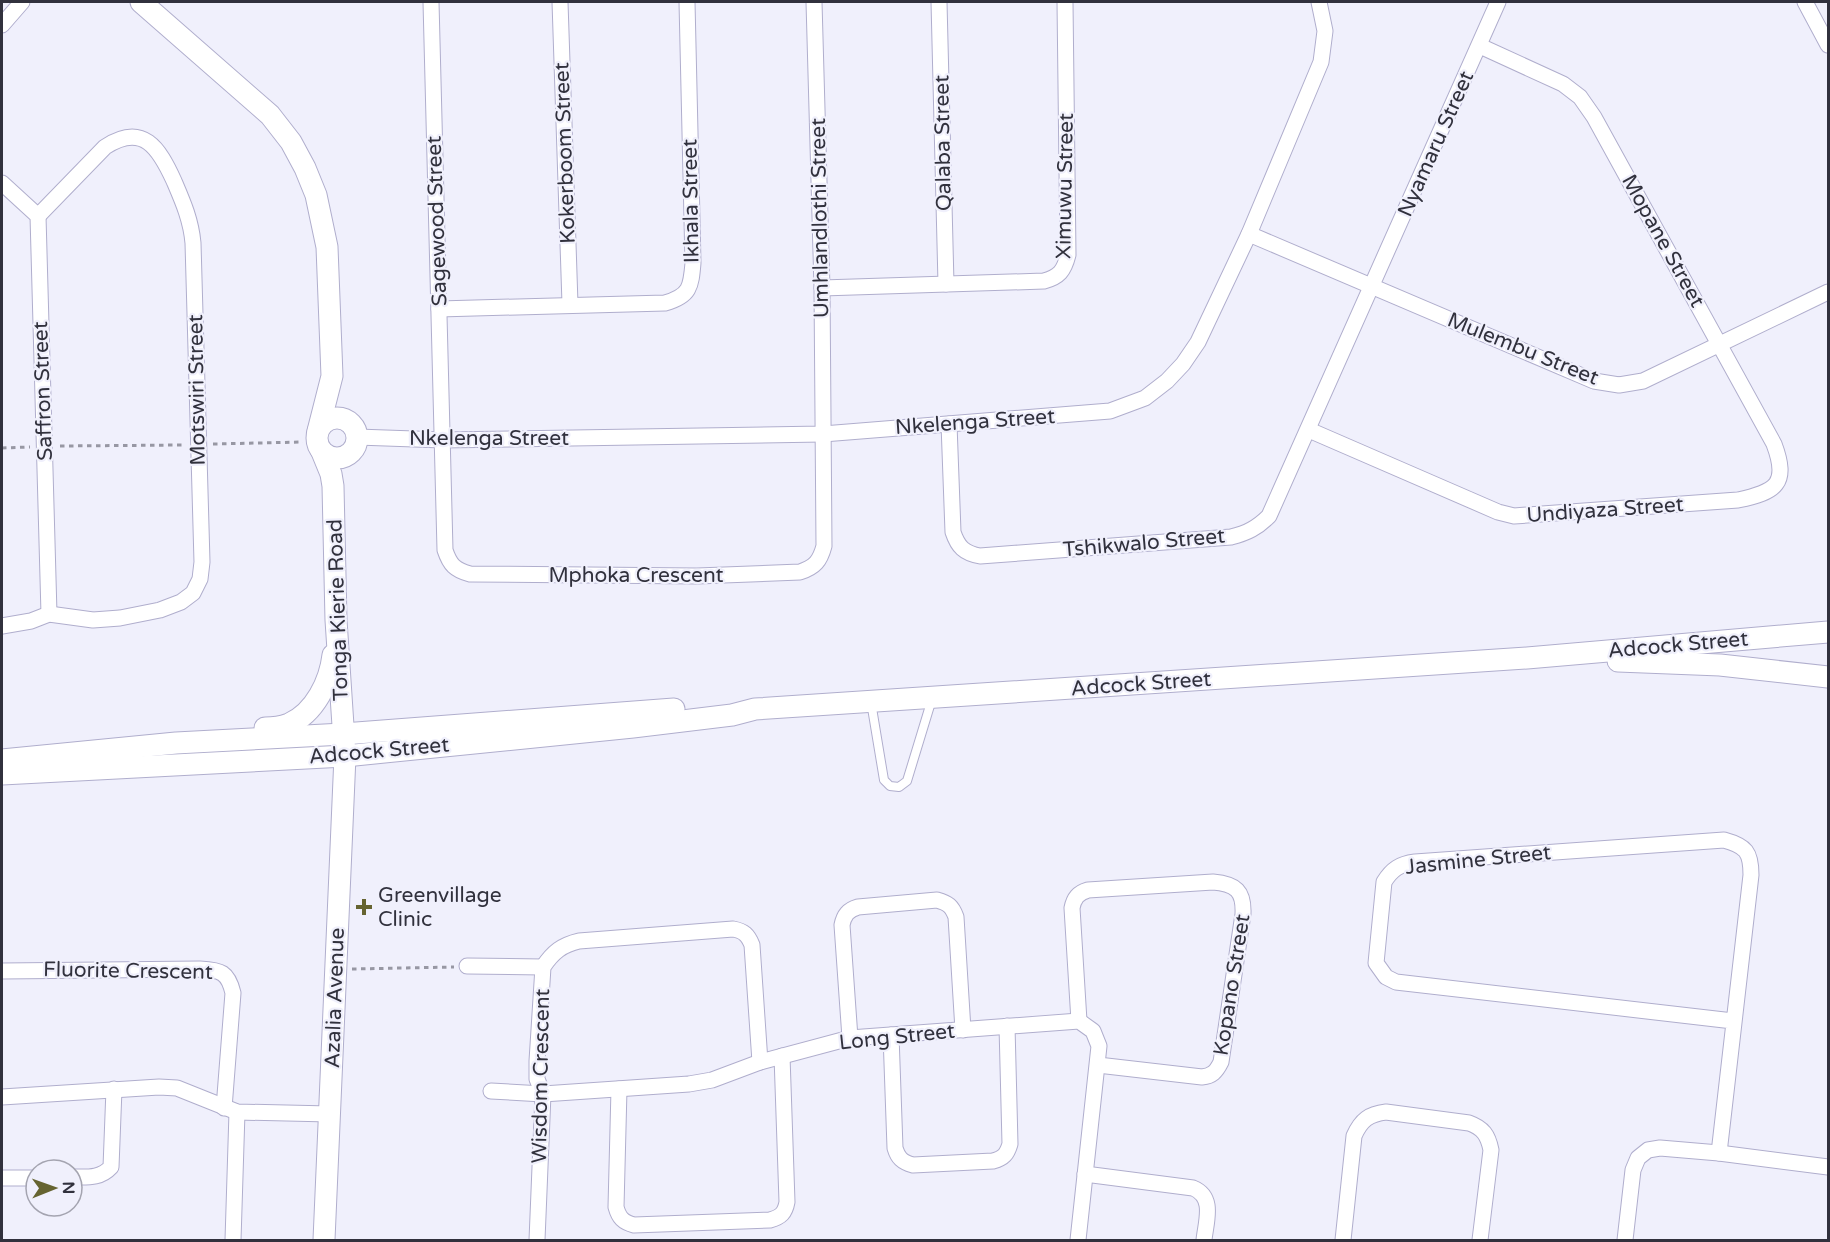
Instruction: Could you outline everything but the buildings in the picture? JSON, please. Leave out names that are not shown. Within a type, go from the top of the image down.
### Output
[{"type":"main road","points":[[141,2],[270,115],[291,142],[316,195],[327,247],[332,376],[319,442]]},
{"type":"main road","points":[[332,376],[353,440]]},
{"type":"main road","points":[[319,442],[325,422],[335,418],[346,420],[353,440]]},
{"type":"main road","points":[[319,442],[332,458],[338,458],[353,440]]},
{"type":"main road","name":"Tonga Kierie Road","points":[[333,486],[353,440]]},
{"type":"main road","name":"Tonga Kierie Road","points":[[319,442],[333,486],[336,620],[345,756]]},
{"type":"main road","points":[[176,743],[214,734],[288,725],[299,718],[316,701],[331,669],[336,620]]},
{"type":"main road","name":"Adcock Street","points":[[2,774],[345,756],[633,728],[732,715],[755,709],[1527,658],[1828,632]]},
{"type":"main road","name":"Adcock Street","points":[[1527,658],[1720,665],[1828,676]]},
{"type":"main road","name":"Adcock Street","points":[[2,760],[176,743],[343,734],[731,705],[755,709]]},
{"type":"main road","name":"Azalia Avenue","points":[[324,1240],[345,756]]},
{"type":"street","points":[[2,25],[22,2]]},
{"type":"street","name":"Sagewood Street","points":[[431,2],[443,440]]},
{"type":"street","name":"Kokerboom Street","points":[[560,2],[570,304]]},
{"type":"street","name":"Ikhala Street","points":[[439,309],[665,303],[686,294],[692,282],[693,263],[687,2]]},
{"type":"street","name":"Umhlandlothi Street","points":[[814,2],[822,288],[823,434]]},
{"type":"street","name":"Qalaba Street","points":[[939,2],[946,284]]},
{"type":"street","name":"Ximuwu Street","points":[[822,288],[1044,281],[1056,277],[1065,268],[1068,255],[1065,2]]},
{"type":"street","name":"Nkelenga Street","points":[[353,440],[823,434],[1110,411],[1145,398],[1167,381],[1183,364],[1198,342],[1249,234],[1321,62],[1325,31],[1319,2]]},
{"type":"street","name":"Nyamaru Street","points":[[1372,286],[1498,2]]},
{"type":"street","points":[[1805,2],[1828,45]]},
{"type":"street","name":"Mopane Street","points":[[1479,46],[1563,84],[1580,97],[1594,117],[1777,452],[1780,461],[1779,479],[1773,489]]},
{"type":"street","name":"Motswiri Street","points":[[2,626],[31,621],[49,614],[93,620],[120,618],[160,610],[181,602],[193,593],[200,579],[202,562],[194,243],[186,207],[163,158],[155,147],[144,140],[131,136],[118,138],[105,147],[38,216]]},
{"type":"street","points":[[2,183],[38,216]]},
{"type":"street","name":"Saffron Street","points":[[38,216],[49,614]]},
{"type":"street","name":"Mulembu Street","points":[[1249,234],[1594,381],[1619,386],[1643,381],[1828,292]]},
{"type":"street","name":"Tshikwalo Street","points":[[949,424],[954,532],[957,544],[967,553],[980,556],[1231,537],[1247,533],[1258,527],[1269,516],[1372,286]]},
{"type":"street","name":"Undiyaza Street","points":[[1308,430],[1498,512],[1514,516],[1738,500],[1760,495],[1773,489]]},
{"type":"street","name":"Mphoka Crescent","points":[[443,440],[445,550],[449,562],[458,571],[470,574],[697,576],[800,572],[812,568],[821,559],[824,546],[823,434]]},
{"type":"street","name":"Jasmine Street","points":[[1719,1153],[1751,875],[1751,861],[1746,851],[1738,844],[1724,840],[1409,863],[1397,867],[1384,882],[1376,963],[1386,978],[1396,982],[1733,1021]]},
{"type":"street","name":"Kopano Street","points":[[1079,1021],[1072,908],[1074,900],[1080,893],[1088,890],[1213,882],[1227,883],[1239,891],[1244,902],[1243,914],[1221,1062],[1217,1071],[1210,1076],[1202,1077],[1098,1065]]},
{"type":"street","points":[[850,1038],[842,925],[844,916],[850,910],[858,907],[937,900],[946,902],[953,908],[956,917],[963,1030]]},
{"type":"street","name":"Wisdom Crescent","points":[[537,1240],[543,1094],[537,1079],[537,1061],[543,967],[551,955],[564,945],[579,941],[733,929],[742,931],[752,945],[760,1062]]},
{"type":"street","points":[[467,966],[543,967]]},
{"type":"street","name":"Fluorite Crescent","points":[[2,971],[200,969],[223,972],[229,979],[233,993],[230,1110],[233,1240]]},
{"type":"street","points":[[1078,1240],[1099,1046],[1093,1031],[1079,1021]]},
{"type":"street","name":"Long Street","points":[[491,1091],[543,1094],[689,1084],[712,1080],[760,1062],[850,1038],[1079,1021]]},
{"type":"street","points":[[891,1035],[895,1148],[898,1156],[904,1163],[913,1164],[993,1161],[1002,1159],[1008,1152],[1010,1144],[1007,1026]]},
{"type":"street","points":[[619,1089],[616,1207],[618,1216],[625,1223],[634,1225],[770,1220],[779,1218],[785,1211],[787,1202],[782,1056]]},
{"type":"street","points":[[2,1097],[114,1089],[177,1088],[230,1110],[330,1114]]},
{"type":"street","points":[[84,1177],[105,1174],[111,1167],[114,1089]]},
{"type":"street","points":[[1343,1240],[1354,1136],[1365,1118],[1375,1113],[1386,1112],[1469,1122],[1481,1127],[1489,1137],[1491,1150],[1480,1240]]},
{"type":"street","points":[[1625,1240],[1633,1170],[1638,1158],[1648,1150],[1660,1148],[1719,1153],[1828,1167]]},
{"type":"street","points":[[1086,1174],[1201,1191],[1207,1198],[1208,1207],[1204,1240]]},
{"type":"street","points":[[2,1178],[24,1178]]},
{"type":"lane","points":[[871,702],[884,780],[890,786],[899,787],[907,781],[932,697]]},
{"type":"path","points":[[2,447],[319,442]]},
{"type":"path","points":[[336,969],[467,966]]},
{"type":"place","name":"Greenvillage Clinic","points":[[364,907]]}]
